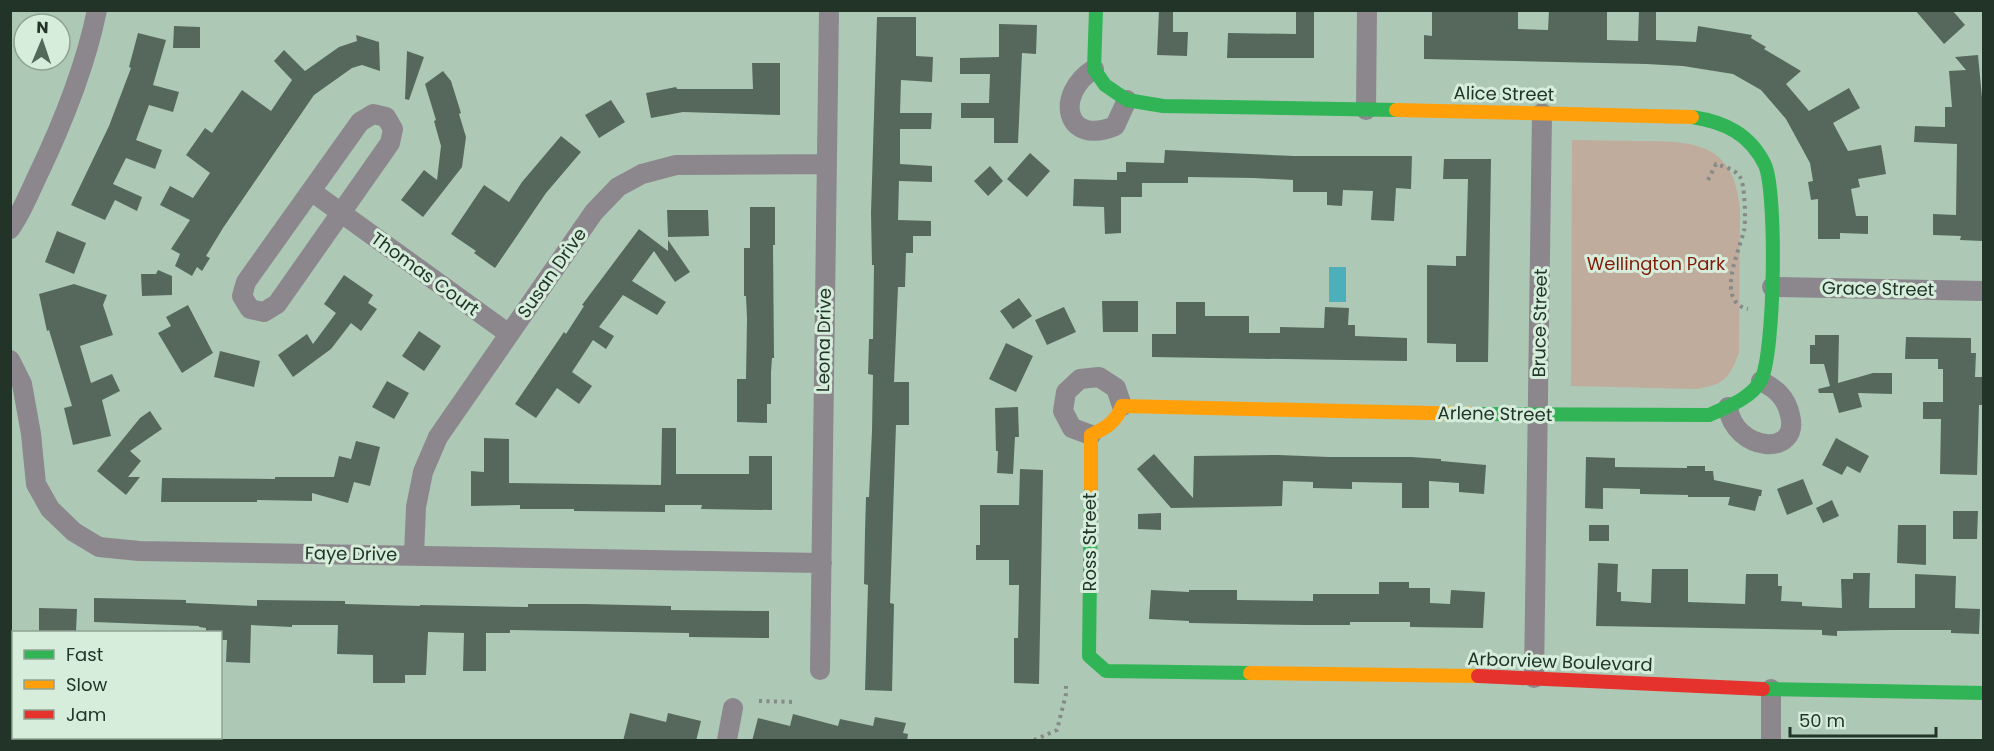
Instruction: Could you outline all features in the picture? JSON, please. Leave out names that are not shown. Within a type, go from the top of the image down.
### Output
[{"type":"street","points":[[10,229],[43,165],[70,100],[91,44],[97,10]]},
{"type":"street","name":"Leona Drive","points":[[820,670],[829,10]]},
{"type":"street","points":[[1096,10],[1100,77],[1084,76],[1075,86],[1069,111],[1074,123],[1086,130],[1101,132],[1115,126],[1127,100]]},
{"type":"street","points":[[1366,110],[1367,10]]},
{"type":"street","name":"Alice Street","points":[[1100,77],[1127,100],[1163,106],[1683,115],[1717,121],[1746,138],[1765,165],[1772,195],[1772,287]]},
{"type":"street","name":"Bruce Street","points":[[1534,678],[1542,113]]},
{"type":"street","points":[[373,114],[386,117],[393,129],[390,143],[341,214],[277,304],[264,312],[250,309],[242,296],[246,282],[360,122],[373,114]]},
{"type":"street","name":"Susan Drive","points":[[414,555],[416,507],[423,472],[438,436],[594,212],[618,186],[642,174],[676,165],[826,164]]},
{"type":"street","name":"Thomas Court","points":[[311,191],[509,334]]},
{"type":"street","points":[[1728,407],[1730,420],[1741,434],[1756,443],[1777,444],[1788,436],[1793,425],[1784,398],[1761,381],[1769,356],[1772,287]]},
{"type":"street","name":"Grace Street","points":[[1772,287],[1983,291]]},
{"type":"street","name":"Faye Drive","points":[[10,360],[22,384],[31,434],[36,484],[50,509],[74,532],[99,547],[139,551],[822,563]]},
{"type":"street","points":[[1099,377],[1116,388],[1122,406],[1118,419],[1105,429],[1091,435],[1072,428],[1063,411],[1066,392],[1080,379],[1099,377]]},
{"type":"street","name":"Arlene Street","points":[[1122,406],[1539,416],[1709,415],[1744,398],[1761,381]]},
{"type":"street","name":"Ross Street","points":[[1091,435],[1089,656],[1106,671],[1134,672]]},
{"type":"street","name":"Arborview Boulevard","points":[[1134,672],[1534,678],[1771,689],[1983,693]]},
{"type":"street","points":[[1771,689],[1771,741]]},
{"type":"street","points":[[727,741],[733,708]]},
{"type":"path","points":[[1708,180],[1716,164],[1736,172],[1742,179],[1745,229],[1732,267],[1731,280],[1735,302],[1742,308],[1755,309]]},
{"type":"path","points":[[1034,741],[1057,730],[1066,686]]},
{"type":"path","points":[[759,702],[796,702]]},
{"type":"green space","name":"Wellington Park","points":[[1572,140],[1661,141],[1695,145],[1721,159],[1730,171],[1740,209],[1739,352],[1725,379],[1696,389],[1571,386]]},
{"type":"water","points":[[1329,267],[1346,267],[1346,302],[1329,302]]},
{"type":"building","points":[[1159,10],[1173,10],[1173,32],[1188,32],[1187,56],[1157,55]]},
{"type":"building","points":[[1296,10],[1314,10],[1314,58],[1227,58],[1228,33],[1296,34]]},
{"type":"building","points":[[1432,10],[1518,10],[1518,29],[1548,30],[1549,10],[1607,10],[1607,40],[1638,41],[1639,10],[1656,10],[1656,40],[1696,42],[1698,26],[1752,35],[1751,38],[1766,47],[1764,49],[1801,71],[1786,84],[1809,111],[1849,88],[1860,108],[1833,123],[1848,151],[1881,145],[1886,174],[1858,179],[1860,187],[1851,189],[1856,216],[1868,216],[1868,234],[1840,233],[1840,239],[1818,239],[1818,199],[1811,200],[1808,182],[1813,181],[1810,163],[1786,119],[1761,90],[1733,74],[1683,66],[1646,64],[1424,59],[1424,35],[1432,36]]},
{"type":"building","points":[[1915,10],[1952,10],[1965,25],[1944,44]]},
{"type":"building","points":[[877,17],[916,17],[916,56],[933,57],[932,82],[901,80],[900,113],[932,113],[931,129],[900,129],[900,164],[932,166],[932,182],[899,181],[898,220],[931,221],[931,236],[913,236],[913,253],[906,253],[905,287],[898,287],[894,382],[909,382],[909,425],[896,425],[890,603],[894,604],[892,691],[865,690],[868,585],[864,584],[866,497],[869,497],[872,431],[873,375],[868,374],[869,339],[873,339],[874,265],[872,265],[871,213]]},
{"type":"building","points":[[999,24],[1037,25],[1036,54],[1022,53],[1018,143],[994,143],[994,118],[961,118],[961,103],[989,103],[990,74],[960,74],[960,58],[999,57]]},
{"type":"building","points":[[174,26],[200,27],[200,48],[173,48]]},
{"type":"building","points":[[138,33],[166,40],[153,85],[179,92],[173,112],[149,105],[136,140],[162,150],[155,169],[126,158],[113,184],[142,197],[137,211],[115,200],[105,220],[71,205],[109,126],[131,68],[129,67]]},
{"type":"building","points":[[356,35],[379,42],[380,71],[362,65],[352,68],[314,95],[223,228],[206,256],[210,258],[202,271],[197,267],[192,276],[175,266],[180,254],[171,249],[190,220],[160,205],[170,186],[193,198],[210,173],[186,155],[205,128],[212,133],[242,90],[271,111],[292,80],[274,61],[284,50],[305,71],[339,47],[357,41]]},
{"type":"building","points":[[407,51],[424,57],[409,100],[405,99]]},
{"type":"building","points":[[1978,55],[1983,108],[1983,241],[1960,240],[1961,236],[1933,235],[1933,214],[1956,215],[1957,144],[1914,142],[1915,126],[1945,127],[1945,107],[1952,107],[1949,71],[1966,70],[1955,57]]},
{"type":"building","points":[[752,63],[780,63],[780,115],[683,112],[651,118],[646,93],[676,87],[677,89],[753,89]]},
{"type":"building","points":[[443,71],[451,81],[466,137],[462,167],[423,217],[401,200],[424,170],[437,180],[441,146],[425,84]]},
{"type":"building","points":[[611,100],[625,122],[599,138],[585,115]]},
{"type":"building","points":[[561,136],[581,152],[546,193],[495,268],[474,253],[476,251],[451,234],[484,185],[509,202],[522,182]]},
{"type":"building","points":[[1165,150],[1294,156],[1412,156],[1411,189],[1396,188],[1394,221],[1371,220],[1373,191],[1343,190],[1342,206],[1327,205],[1327,192],[1293,192],[1293,180],[1254,178],[1188,177],[1188,183],[1142,183],[1142,197],[1121,197],[1121,233],[1105,234],[1104,207],[1073,206],[1074,179],[1117,180],[1117,172],[1126,172],[1126,162],[1164,163]]},
{"type":"building","points":[[1030,153],[1050,171],[1027,197],[1007,179]]},
{"type":"building","points":[[1444,159],[1491,159],[1488,362],[1456,362],[1456,344],[1427,343],[1427,265],[1456,266],[1456,256],[1466,256],[1468,179],[1443,179]]},
{"type":"building","points":[[990,166],[1003,181],[988,196],[974,181]]},
{"type":"building","points":[[750,207],[775,207],[774,358],[772,358],[771,372],[771,404],[767,404],[767,423],[737,422],[737,379],[746,379],[747,319],[746,296],[744,296],[744,248],[750,248]]},
{"type":"building","points":[[667,210],[708,210],[709,236],[668,237]]},
{"type":"building","points":[[639,229],[668,251],[668,240],[690,272],[675,282],[654,251],[632,281],[666,302],[657,315],[623,295],[599,327],[614,336],[606,349],[593,340],[572,372],[592,386],[579,404],[557,388],[536,418],[515,404],[564,332],[566,334],[584,306],[582,305]]},
{"type":"building","points":[[57,231],[86,243],[74,274],[45,262]]},
{"type":"building","points":[[158,270],[172,276],[172,295],[142,296],[141,274],[156,274]]},
{"type":"building","points":[[344,275],[373,295],[368,303],[377,309],[361,331],[351,323],[331,349],[293,377],[278,355],[307,334],[313,344],[336,313],[324,304]]},
{"type":"building","points":[[74,284],[107,295],[103,305],[113,335],[80,346],[91,383],[112,374],[120,391],[102,400],[111,436],[73,445],[64,408],[72,406],[49,330],[47,331],[39,294]]},
{"type":"building","points":[[1019,298],[1032,316],[1013,329],[1000,311]]},
{"type":"building","points":[[1102,301],[1138,301],[1138,332],[1103,332]]},
{"type":"building","points":[[1176,302],[1205,302],[1205,316],[1249,316],[1249,333],[1280,333],[1280,327],[1324,328],[1325,307],[1349,308],[1348,325],[1355,325],[1355,336],[1407,338],[1407,361],[1152,357],[1152,334],[1176,334]]},
{"type":"building","points":[[188,305],[213,353],[182,373],[158,333],[171,326],[166,317]]},
{"type":"building","points":[[1064,307],[1076,332],[1047,345],[1035,320]]},
{"type":"building","points":[[419,331],[441,346],[424,371],[402,356]]},
{"type":"building","points":[[1815,335],[1839,335],[1838,383],[1873,373],[1892,373],[1892,394],[1858,393],[1862,407],[1839,413],[1833,393],[1819,393],[1818,389],[1830,386],[1824,364],[1810,364],[1810,345],[1815,345]]},
{"type":"building","points":[[1906,337],[1971,338],[1971,353],[1976,353],[1975,377],[1982,377],[1977,475],[1940,474],[1941,419],[1923,419],[1923,402],[1943,402],[1943,369],[1938,369],[1938,359],[1905,359]]},
{"type":"building","points":[[1006,343],[1033,356],[1016,392],[989,379]]},
{"type":"building","points":[[220,351],[260,361],[254,387],[214,377]]},
{"type":"building","points":[[387,381],[409,393],[394,419],[372,407]]},
{"type":"building","points":[[1018,407],[1019,437],[1015,437],[1013,474],[997,473],[995,408]]},
{"type":"building","points":[[150,411],[162,429],[130,451],[141,461],[128,477],[140,477],[126,495],[97,471],[140,418]]},
{"type":"building","points":[[662,428],[676,428],[676,474],[749,474],[749,456],[772,456],[772,510],[701,509],[702,505],[665,505],[665,512],[520,509],[520,505],[471,506],[471,471],[484,472],[484,438],[509,439],[509,483],[661,485]]},
{"type":"building","points":[[1836,438],[1869,456],[1860,473],[1847,466],[1842,475],[1822,465]]},
{"type":"building","points":[[356,441],[380,447],[370,486],[354,482],[348,503],[312,493],[312,501],[161,502],[162,478],[334,477],[339,456],[351,459]]},
{"type":"building","points":[[1154,454],[1193,498],[1194,456],[1278,455],[1441,459],[1441,461],[1486,465],[1484,494],[1459,492],[1459,483],[1429,481],[1429,508],[1402,508],[1402,483],[1352,482],[1352,489],[1313,488],[1313,482],[1283,481],[1282,506],[1171,508],[1137,469]]},
{"type":"building","points":[[1586,457],[1615,458],[1615,467],[1705,466],[1705,471],[1713,471],[1714,480],[1762,490],[1761,496],[1759,496],[1755,511],[1728,505],[1730,497],[1640,494],[1640,489],[1603,488],[1603,509],[1585,508]]},
{"type":"building","points":[[1020,469],[1043,470],[1039,684],[1014,683],[1014,638],[1018,638],[1019,585],[1009,585],[1009,560],[976,560],[976,545],[980,545],[980,505],[1019,505]]},
{"type":"building","points":[[1803,479],[1813,504],[1787,515],[1777,489]]},
{"type":"building","points":[[1832,500],[1839,516],[1823,523],[1816,508]]},
{"type":"building","points":[[1953,511],[1978,511],[1977,539],[1953,539]]},
{"type":"building","points":[[1161,513],[1161,530],[1138,529],[1138,514]]},
{"type":"building","points":[[1589,525],[1609,525],[1609,541],[1589,541]]},
{"type":"building","points":[[1898,525],[1926,525],[1926,565],[1897,563]]},
{"type":"building","points":[[1598,563],[1618,564],[1617,592],[1621,592],[1621,601],[1651,603],[1652,569],[1688,569],[1688,602],[1745,604],[1746,574],[1778,574],[1778,586],[1782,586],[1781,601],[1802,602],[1802,606],[1842,608],[1841,579],[1853,579],[1853,573],[1870,573],[1869,608],[1915,608],[1915,574],[1956,576],[1955,608],[1980,609],[1979,634],[1951,633],[1951,630],[1891,630],[1837,631],[1837,636],[1822,635],[1822,630],[1596,626]]},
{"type":"building","points":[[1379,582],[1409,582],[1409,588],[1430,588],[1430,603],[1450,604],[1451,590],[1485,592],[1483,628],[1410,627],[1410,622],[1306,625],[1189,623],[1189,621],[1149,619],[1151,590],[1189,592],[1189,590],[1237,590],[1237,600],[1313,601],[1313,594],[1379,594]]},
{"type":"building","points":[[94,598],[186,600],[186,603],[257,606],[257,600],[345,601],[345,604],[420,606],[528,607],[528,604],[585,604],[671,606],[671,610],[769,611],[769,638],[689,637],[689,633],[510,630],[510,633],[486,633],[486,671],[463,671],[464,633],[428,632],[426,675],[405,675],[405,683],[373,683],[373,655],[337,654],[338,625],[292,625],[292,627],[251,625],[250,663],[226,662],[227,640],[222,640],[222,631],[206,631],[206,628],[199,626],[94,622]]},
{"type":"building","points":[[39,608],[77,609],[76,631],[39,631]]},
{"type":"building","points":[[630,713],[666,722],[668,713],[701,721],[696,741],[623,741]]},
{"type":"building","points":[[793,714],[838,726],[840,719],[873,726],[875,717],[906,723],[903,733],[908,734],[907,741],[752,741],[758,718],[790,726]]},
{"type":"traffic: fast","points":[[1096,10],[1094,69],[1105,85],[1127,100],[1163,106],[1396,110]]},
{"type":"traffic: fast","points":[[1473,414],[1709,415],[1738,401],[1757,386],[1766,364],[1772,307],[1773,238],[1769,181],[1765,165],[1759,154],[1744,138],[1726,126],[1692,117]]},
{"type":"traffic: fast","points":[[1091,488],[1089,656],[1106,671],[1250,673]]},
{"type":"traffic: fast","points":[[1763,689],[1984,693]]},
{"type":"traffic: slow","points":[[1396,110],[1692,117]]},
{"type":"traffic: slow","points":[[1091,488],[1091,435],[1110,424],[1122,406],[1473,414]]},
{"type":"traffic: slow","points":[[1250,673],[1478,676]]},
{"type":"traffic: jam","points":[[1478,676],[1763,689]]}]
